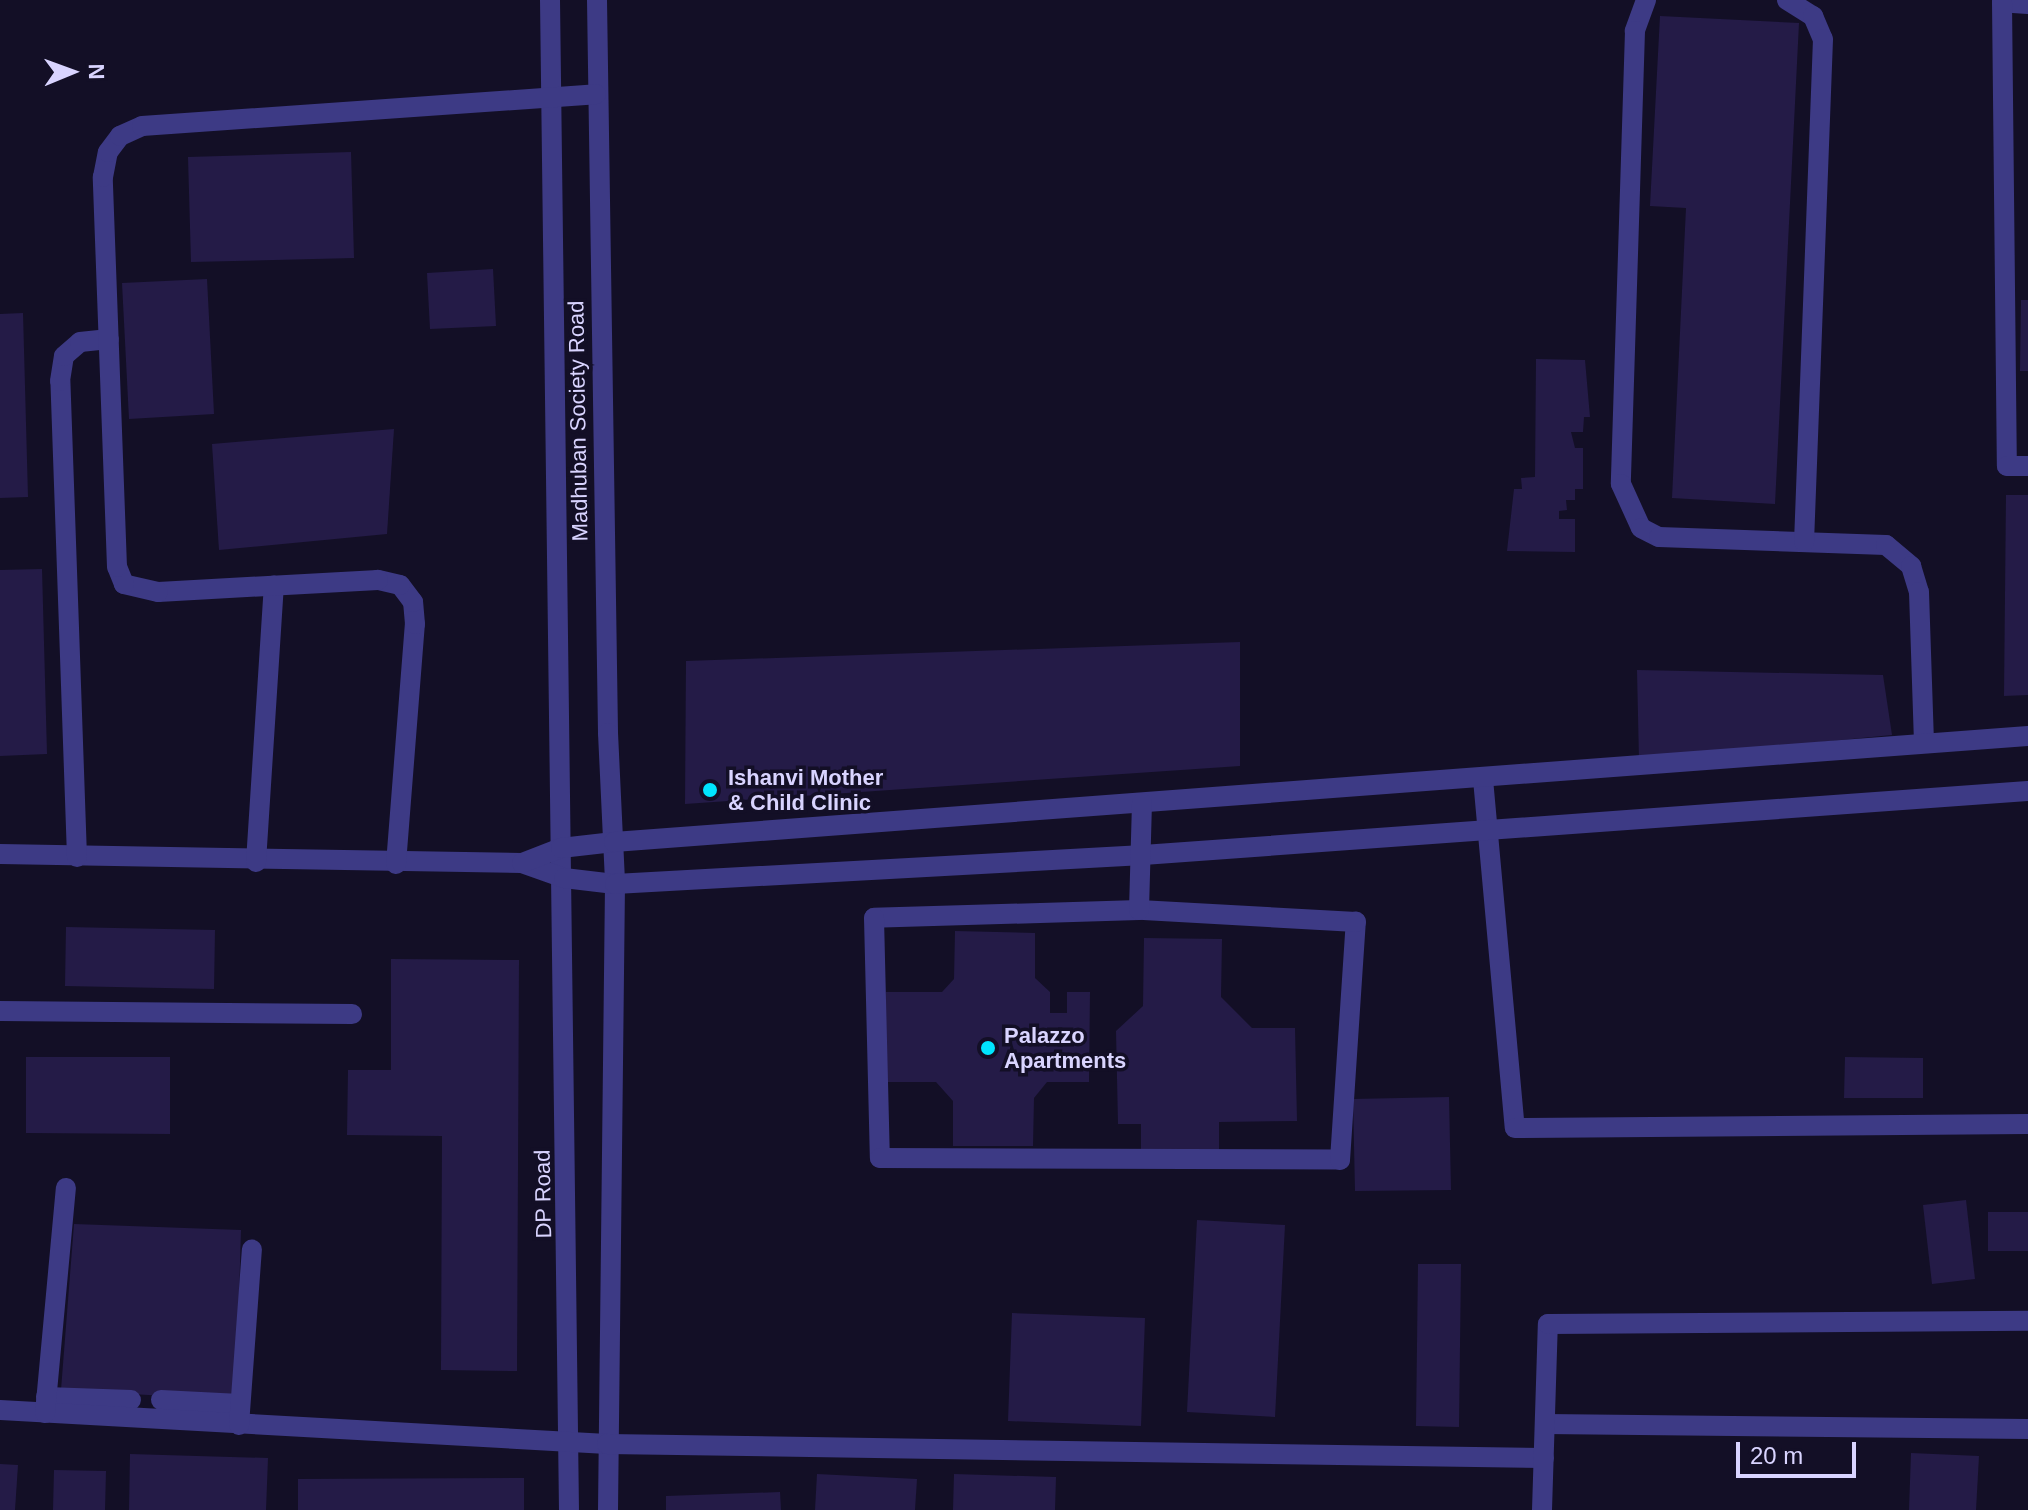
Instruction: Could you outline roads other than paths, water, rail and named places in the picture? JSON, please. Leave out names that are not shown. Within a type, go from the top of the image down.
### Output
[{"type":"street","name":"DP Road","points":[[550,0],[549,97],[561,848],[564,878],[569,1510]]},
{"type":"street","name":"Madhuban Society Road","points":[[597,0],[596,94],[615,884]]},
{"type":"street","points":[[1646,0],[1635,31],[1621,484],[1641,528],[1659,537],[1886,545],[1911,566],[1919,592],[1924,743]]},
{"type":"street","points":[[1787,0],[1813,16],[1823,39],[1804,542]]},
{"type":"street","points":[[2028,4],[2002,2],[2007,466],[2028,466]]},
{"type":"street","points":[[396,864],[413,602],[400,585],[378,580],[158,592],[124,584],[117,567],[103,177],[108,152],[120,136],[142,126],[596,94]]},
{"type":"street","points":[[77,857],[60,381],[64,356],[80,342],[109,339]]},
{"type":"street","points":[[256,862],[274,586]]},
{"type":"street","points":[[522,863],[561,848],[614,842],[2028,736]]},
{"type":"street","points":[[1483,779],[1515,1128],[2028,1124]]},
{"type":"street","points":[[0,854],[256,862],[522,863],[564,878],[615,884],[1143,855],[2028,791]]},
{"type":"street","points":[[1139,910],[1143,855],[1142,803]]},
{"type":"street","points":[[608,1510],[615,884]]},
{"type":"street","points":[[1139,910],[1356,922],[1340,1160],[880,1158],[874,918],[1139,910]]},
{"type":"street","points":[[0,1011],[352,1014]]},
{"type":"street","points":[[46,1405],[66,1188]]},
{"type":"street","points":[[239,1425],[252,1249]]},
{"type":"street","points":[[1542,1510],[1548,1324],[2028,1321]]},
{"type":"street","points":[[0,1410],[131,1400]]},
{"type":"street","points":[[161,1400],[240,1404]]},
{"type":"street","points":[[46,1405],[239,1425],[607,1444],[1544,1458]]},
{"type":"street","points":[[1545,1424],[2028,1429]]},
{"type":"place","name":"Ishanvi Mother & Child Clinic","points":[[710,790]]},
{"type":"place","name":"Palazzo Apartments","points":[[988,1048]]}]
